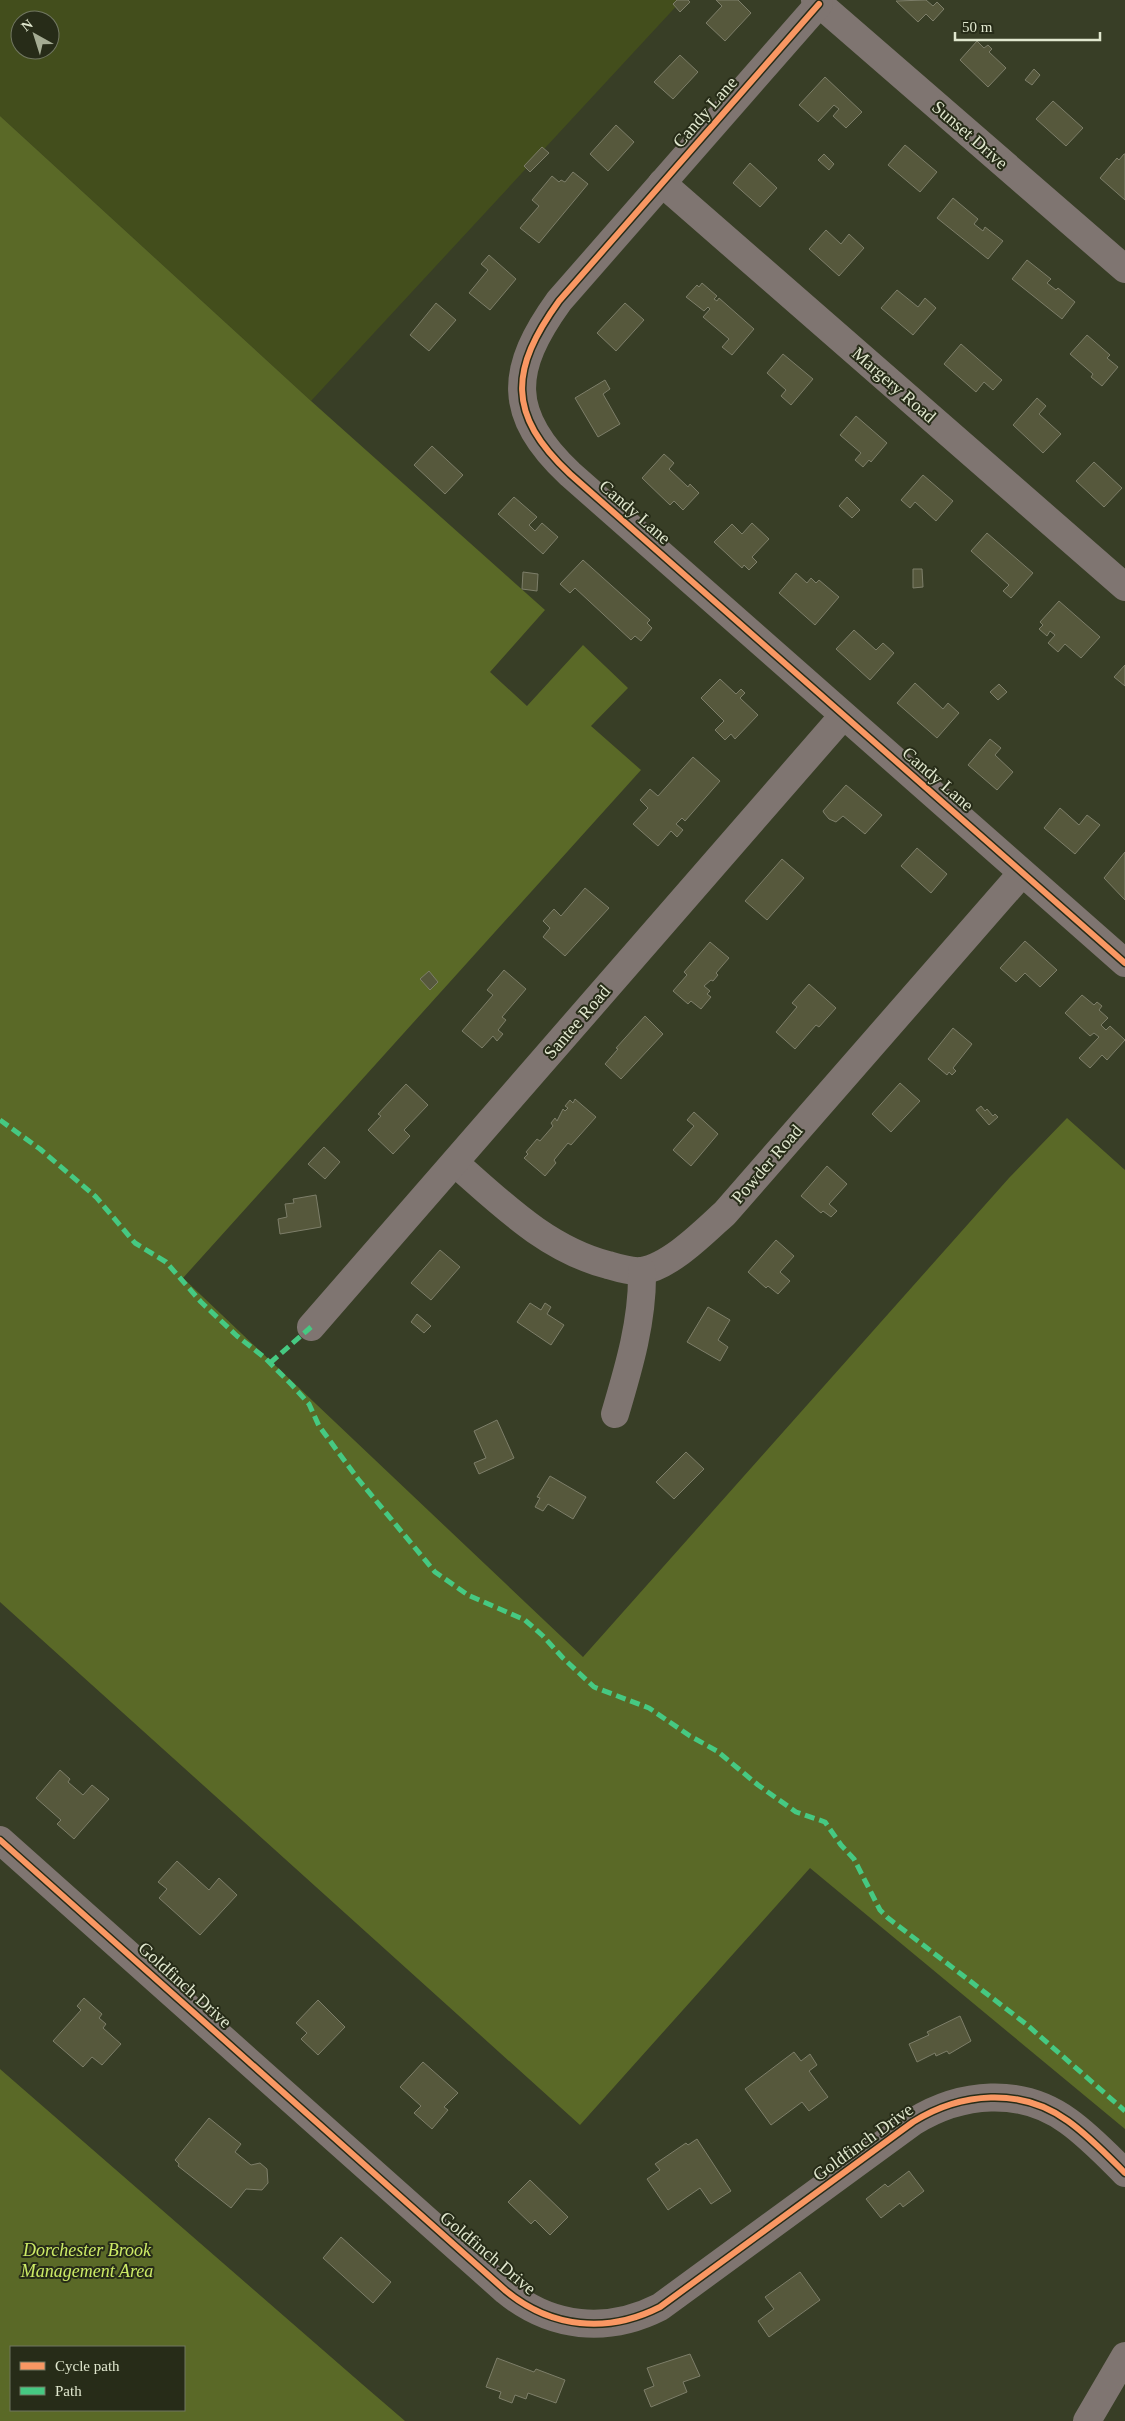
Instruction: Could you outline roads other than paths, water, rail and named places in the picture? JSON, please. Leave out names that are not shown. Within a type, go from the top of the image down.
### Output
[{"type":"street","name":"Candy Lane","points":[[817,2],[559,301],[539,330],[531,347],[522,382],[525,414],[541,444],[565,470],[1125,963]]},
{"type":"street","name":"Sunset Drive","points":[[817,2],[1125,269]]},
{"type":"street","name":"Margery Road","points":[[662,183],[1125,587]]},
{"type":"street","name":"Santee Road","points":[[311,1327],[843,716]]},
{"type":"street","name":"Powder Road","points":[[642,1271],[680,1252],[725,1213],[1022,873]]},
{"type":"street","points":[[454,1163],[521,1219],[553,1242],[600,1263],[626,1270],[642,1271],[639,1322],[629,1367],[615,1414]]},
{"type":"street","name":"Goldfinch Drive","points":[[0,1840],[506,2291],[530,2309],[558,2320],[587,2325],[618,2323],[646,2314],[660,2307],[913,2122],[954,2102],[998,2097],[1042,2106],[1074,2125],[1125,2173]]},
{"type":"street","points":[[1086,2421],[1125,2356]]},
{"type":"park label","name":"Dorchester Brook Management Area","points":[[87,2260]]}]
